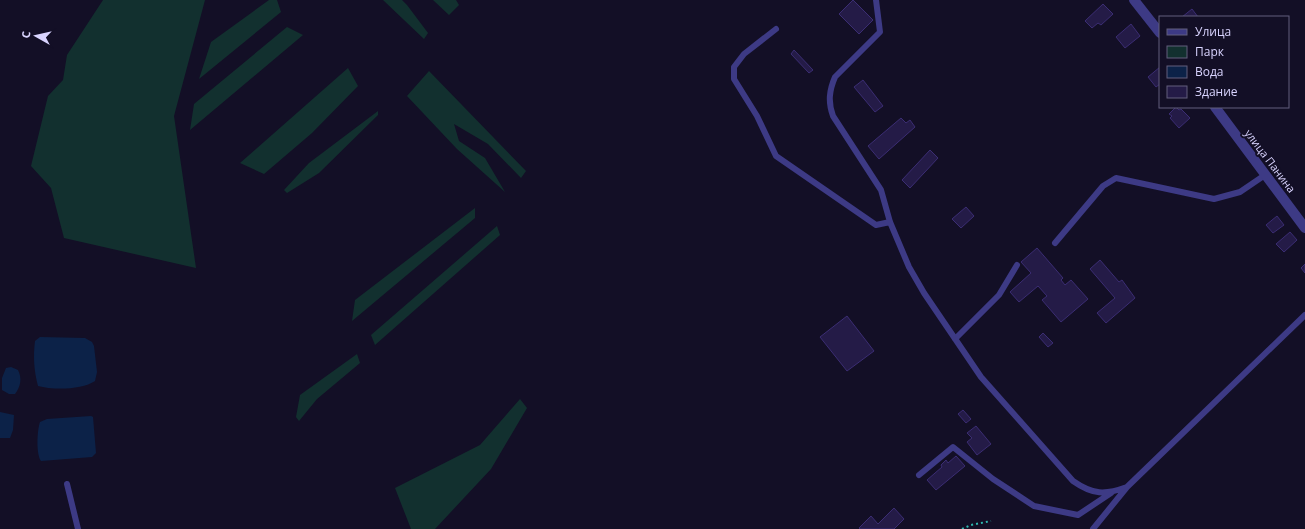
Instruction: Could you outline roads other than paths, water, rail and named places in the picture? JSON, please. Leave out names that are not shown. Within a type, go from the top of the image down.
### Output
[{"type":"street","points":[[1134,0],[1159,32]]},
{"type":"street","name":"улица Панина","points":[[1216,108],[1305,228]]},
{"type":"lane","points":[[876,0],[880,32],[835,77],[829,97],[830,106],[833,116],[881,190],[890,222],[909,268],[980,377],[1073,481],[1082,488],[1101,493],[1112,492],[1127,487]]},
{"type":"lane","points":[[776,29],[744,54],[734,67],[734,79],[757,116],[776,156],[876,225],[890,222]]},
{"type":"lane","points":[[1055,243],[1103,186],[1116,178],[1214,199],[1240,192],[1265,175]]},
{"type":"lane","points":[[955,339],[999,295],[1017,266]]},
{"type":"lane","points":[[1092,529],[1127,487],[1305,315]]},
{"type":"lane","points":[[919,475],[953,447],[993,479],[1034,506],[1078,515],[1112,492]]},
{"type":"lane","points":[[67,484],[78,529]]},
{"type":"water","points":[[40,337],[85,338],[92,342],[94,346],[97,372],[95,381],[75,388],[51,388],[38,386],[34,353],[35,341]]},
{"type":"water","points":[[11,367],[18,370],[20,376],[20,385],[15,394],[9,394],[2,390],[2,378],[6,368]]},
{"type":"water","points":[[0,412],[14,415],[13,430],[10,438],[0,438]]},
{"type":"water","points":[[93,417],[96,453],[92,457],[41,461],[38,453],[38,431],[40,422],[47,419]]}]
